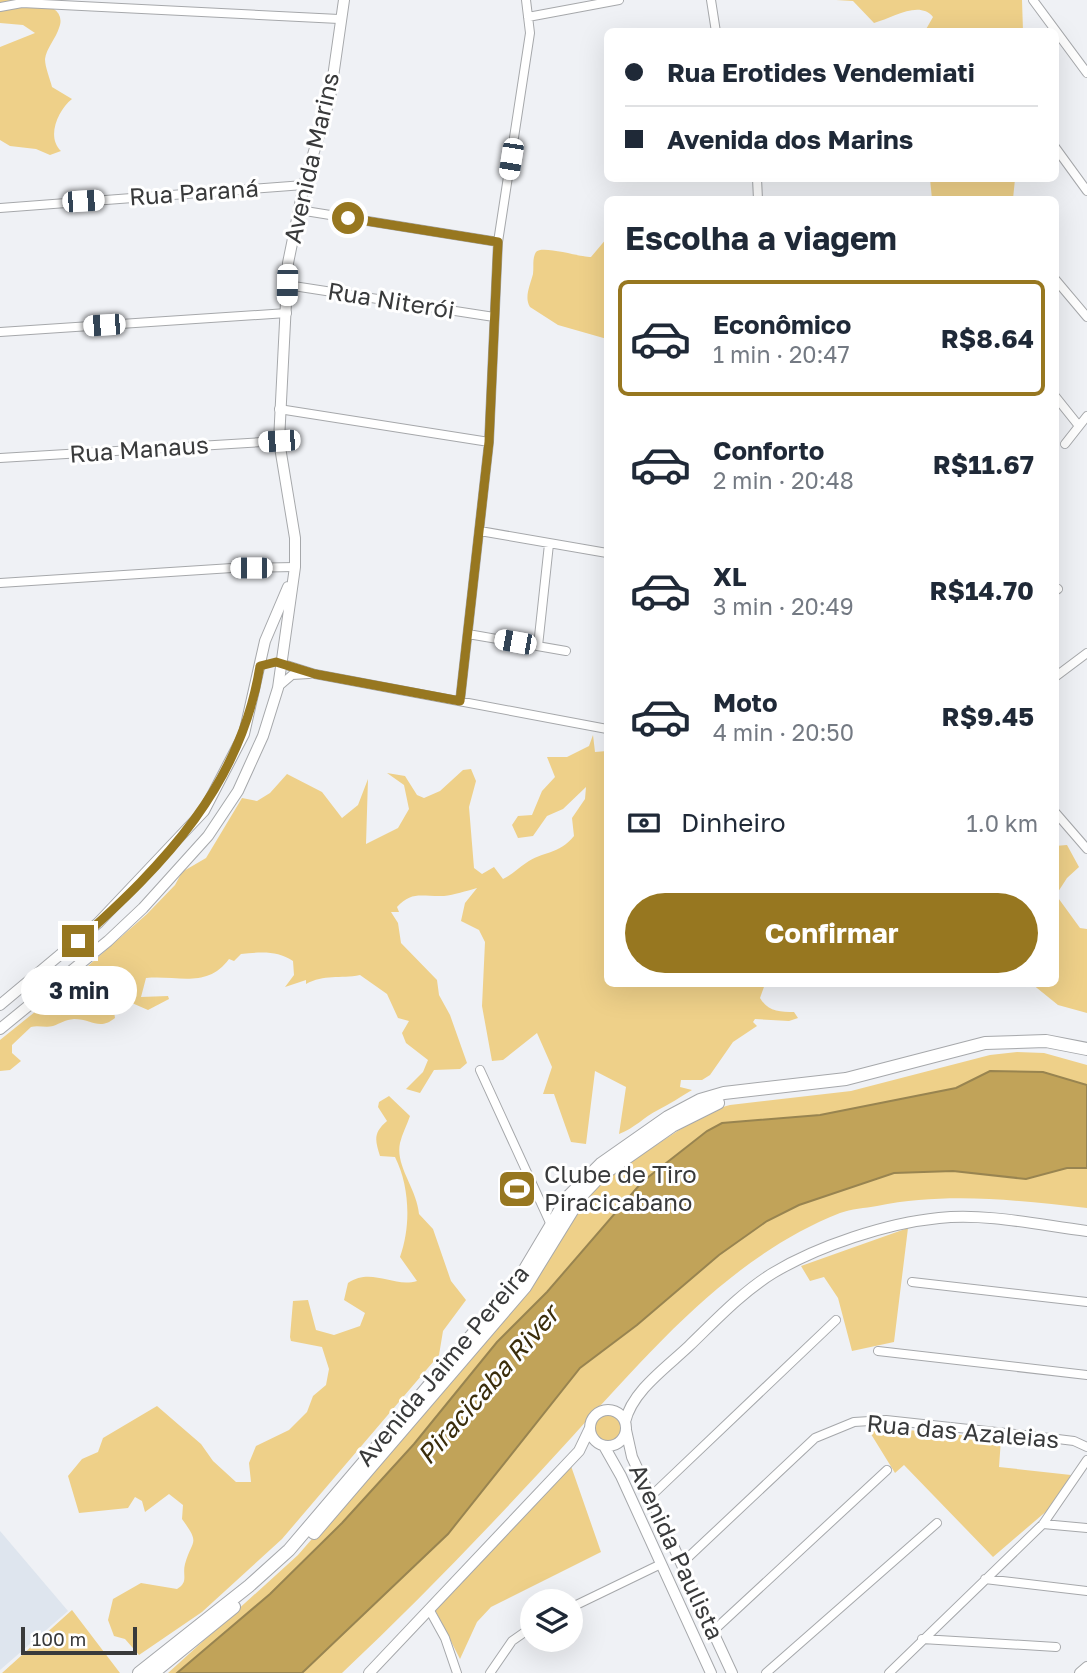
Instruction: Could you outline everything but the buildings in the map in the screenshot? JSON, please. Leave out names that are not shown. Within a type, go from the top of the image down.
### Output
[{"type":"main road","name":"Avenida Jaime Pereira","points":[[153,1673],[296,1553],[525,1287],[568,1197],[601,1164],[668,1117],[700,1100],[723,1093],[846,1079],[985,1043],[1046,1041],[1087,1049]]},
{"type":"main road","name":"Avenida Jaime Pereira","points":[[139,1673],[249,1586],[289,1550],[518,1281],[553,1228],[581,1196],[599,1177],[672,1126],[704,1107],[727,1101],[848,1087],[988,1049],[1044,1048],[1087,1058]]},
{"type":"street","name":"Avenida Marins","points":[[295,567],[295,538],[279,441],[290,244],[304,185],[330,99],[339,19],[344,0]]},
{"type":"street","points":[[460,701],[489,442],[498,242],[530,33],[526,0]]},
{"type":"street","points":[[528,17],[618,0]]},
{"type":"street","points":[[711,0],[715,28]]},
{"type":"street","points":[[1033,0],[1054,28]]},
{"type":"street","points":[[0,7],[22,3],[339,19]]},
{"type":"street","points":[[1059,35],[1087,73]]},
{"type":"street","points":[[1059,152],[1087,191]]},
{"type":"street","name":"Rua Paraná","points":[[0,208],[304,185]]},
{"type":"street","points":[[299,210],[498,242]]},
{"type":"street","points":[[1059,284],[1087,317]]},
{"type":"street","name":"Rua Niterói","points":[[287,285],[494,317]]},
{"type":"street","points":[[0,332],[287,313]]},
{"type":"street","points":[[1059,401],[1079,426]]},
{"type":"street","points":[[279,409],[489,442]]},
{"type":"street","points":[[1065,444],[1087,416]]},
{"type":"street","name":"Rua Manaus","points":[[0,458],[279,441]]},
{"type":"street","points":[[480,531],[604,553]]},
{"type":"street","points":[[538,646],[549,544]]},
{"type":"street","points":[[0,583],[232,568],[295,567]]},
{"type":"street","points":[[0,1029],[116,933],[219,823],[252,764],[278,688],[295,567]]},
{"type":"street","points":[[0,1005],[97,923],[188,832],[227,771],[244,734],[265,641],[295,567]]},
{"type":"street","points":[[468,634],[566,651]]},
{"type":"street","points":[[1059,674],[1087,653]]},
{"type":"street","points":[[260,666],[280,663],[315,674],[604,728]]},
{"type":"street","points":[[254,695],[264,702],[292,675],[315,674]]},
{"type":"street","points":[[1059,817],[1087,849]]},
{"type":"street","points":[[480,1070],[553,1228]]},
{"type":"street","points":[[369,1673],[579,1451],[594,1416],[632,1402],[719,1317],[773,1273],[855,1237],[941,1218],[982,1218],[1087,1231]]},
{"type":"street","points":[[912,1282],[1087,1302]]},
{"type":"street","points":[[650,1497],[836,1320]]},
{"type":"street","points":[[878,1351],[1087,1375]]},
{"type":"street","points":[[579,1451],[615,1444],[625,1426],[632,1402]]},
{"type":"street","points":[[611,1410],[619,1414],[625,1426]]},
{"type":"street","name":"Rua das Azaleias","points":[[681,1564],[815,1438],[854,1422],[886,1420],[1074,1441],[1087,1447]]},
{"type":"street","name":"Avenida Paulista","points":[[625,1426],[632,1457],[728,1671]]},
{"type":"street","points":[[590,1428],[594,1439],[603,1445]]},
{"type":"street","name":"Avenida Paulista","points":[[603,1445],[614,1461],[711,1673]]},
{"type":"street","points":[[614,1461],[622,1455],[632,1457]]},
{"type":"street","points":[[889,1673],[1043,1524],[1084,1469],[1087,1460]]},
{"type":"street","points":[[700,1650],[887,1470]]},
{"type":"street","points":[[766,1673],[937,1523]]},
{"type":"street","points":[[1043,1524],[1087,1528]]},
{"type":"street","points":[[583,1602],[661,1564]]},
{"type":"street","points":[[985,1579],[1087,1591]]},
{"type":"street","points":[[429,1609],[445,1638],[457,1673]]},
{"type":"street","points":[[490,1673],[512,1641],[520,1636]]},
{"type":"street","points":[[922,1639],[1056,1647]]},
{"type":"street","points":[[1080,1673],[1087,1667]]},
{"type":"shaded area","points":[[0,0],[41,4],[57,12],[60,19],[58,32],[49,47],[45,62],[52,87],[72,99],[58,117],[54,131],[54,139],[61,151],[50,155],[36,149],[10,146],[0,140],[0,47],[35,33],[23,25],[0,23]]},
{"type":"shaded area","points":[[836,0],[1022,0],[1023,28],[927,28],[933,17],[921,10],[905,12],[874,23],[853,1]]},
{"type":"shaded area","points":[[930,182],[1015,182],[1013,196],[932,196]]},
{"type":"shaded area","points":[[604,242],[604,338],[558,325],[528,303],[536,252],[545,250],[591,257]]},
{"type":"shaded area","points":[[593,735],[595,752],[604,751],[604,987],[764,987],[760,998],[763,1003],[775,1010],[794,1012],[798,1018],[789,1021],[755,1019],[753,1022],[757,1026],[733,1042],[710,1075],[702,1080],[681,1080],[680,1087],[692,1090],[630,1129],[619,1134],[626,1087],[595,1071],[586,1144],[571,1142],[554,1094],[543,1094],[552,1067],[537,1033],[503,1060],[492,1061],[482,1006],[485,942],[479,930],[461,921],[465,903],[477,888],[444,896],[413,896],[397,907],[399,912],[391,912],[398,923],[401,943],[437,980],[439,995],[450,1015],[467,1063],[460,1069],[434,1070],[420,1093],[406,1089],[423,1072],[428,1060],[406,1043],[402,1033],[409,1021],[398,1018],[387,994],[360,975],[326,978],[306,984],[306,980],[285,987],[294,975],[293,961],[268,953],[241,954],[234,961],[229,959],[211,974],[202,977],[146,978],[141,997],[168,996],[169,999],[148,1010],[125,1000],[116,1001],[113,1006],[115,1018],[104,1024],[74,1019],[50,1027],[31,1027],[12,1045],[12,1053],[21,1061],[10,1070],[0,1071],[0,1040],[147,914],[175,885],[182,872],[206,858],[242,798],[257,801],[270,793],[287,774],[322,792],[342,818],[358,805],[368,779],[366,844],[398,828],[409,809],[404,785],[387,773],[405,776],[417,795],[424,798],[440,791],[463,770],[471,769],[476,781],[469,807],[474,868],[482,874],[494,867],[503,879],[532,859],[562,847],[574,836],[572,818],[585,799],[586,787],[563,809],[547,816],[533,836],[518,838],[512,825],[518,816],[532,815],[542,791],[555,777],[547,757],[567,757],[589,746]]},
{"type":"shaded area","points":[[1067,845],[1079,867],[1059,890],[1059,846]]},
{"type":"shaded area","points":[[1059,899],[1080,928],[1087,929],[1087,1013],[1058,1005],[1036,987],[1059,987]]},
{"type":"shaded area","points":[[1044,1053],[1087,1065],[1087,1085],[1043,1072],[990,1071],[956,1088],[820,1115],[722,1123],[707,1131],[642,1182],[547,1292],[497,1342],[414,1444],[342,1523],[270,1594],[179,1673],[168,1673],[298,1555],[530,1288],[570,1220],[603,1180],[708,1111],[730,1105],[851,1091],[990,1055]]},
{"type":"shaded area","points":[[389,1096],[410,1116],[399,1152],[419,1214],[433,1229],[451,1281],[466,1300],[443,1331],[439,1355],[282,1539],[202,1612],[139,1655],[125,1639],[114,1636],[108,1620],[113,1599],[141,1583],[177,1589],[183,1584],[184,1568],[193,1538],[182,1519],[183,1505],[169,1494],[145,1512],[142,1501],[135,1497],[128,1508],[79,1513],[68,1476],[82,1459],[98,1452],[103,1438],[157,1406],[201,1444],[213,1461],[236,1482],[251,1482],[249,1463],[256,1446],[289,1430],[307,1412],[313,1396],[326,1385],[329,1369],[322,1347],[291,1341],[293,1301],[308,1300],[316,1330],[334,1335],[360,1326],[365,1313],[344,1300],[348,1283],[366,1277],[399,1282],[417,1281],[400,1257],[407,1220],[404,1181],[395,1157],[380,1156],[376,1141],[379,1129],[387,1121],[378,1107],[379,1102]]},
{"type":"shaded area","points":[[1067,1168],[1087,1168],[1087,1208],[956,1198],[903,1202],[840,1213],[800,1232],[762,1255],[727,1281],[662,1341],[459,1558],[342,1673],[302,1673],[448,1534],[580,1368],[637,1325],[719,1255],[767,1221],[799,1205],[894,1173],[953,1171],[1020,1179]]},
{"type":"shaded area","name":"Clube de Tiro Piracicabano","points":[[521,1175],[529,1195],[510,1206],[504,1183]]},
{"type":"shaded area","points":[[908,1228],[894,1342],[852,1351],[838,1298],[824,1277],[810,1281],[801,1266]]},
{"type":"shaded area","points":[[608,1413],[619,1417],[623,1428],[619,1439],[608,1443],[597,1439],[593,1428],[597,1417]]},
{"type":"shaded area","points":[[866,1426],[1001,1439],[999,1467],[1071,1475],[1049,1509],[993,1557],[904,1465],[895,1473]]},
{"type":"shaded area","points":[[571,1466],[601,1552],[527,1589],[520,1589],[520,1592],[491,1607],[477,1622],[460,1659],[435,1610]]},
{"type":"shaded area","points":[[0,1531],[68,1611],[0,1670]]},
{"type":"shaded area","points":[[72,1610],[120,1673],[2,1673]]},
{"type":"water","name":"Piracicaba River","points":[[990,1071],[1043,1072],[1087,1085],[1087,1168],[1067,1168],[1026,1179],[953,1171],[894,1173],[799,1205],[767,1221],[719,1255],[637,1325],[580,1368],[448,1534],[302,1673],[177,1673],[270,1594],[342,1523],[414,1444],[497,1342],[547,1292],[642,1182],[707,1131],[722,1123],[820,1115],[956,1088]]},
{"type":"place","name":"Clube de Tiro Piracicabano","points":[[517,1189]]},
{"type":"route","points":[[78,941],[188,832],[204,811],[244,734],[260,666],[276,662],[315,674],[460,701],[489,442],[498,242],[348,218]]}]
